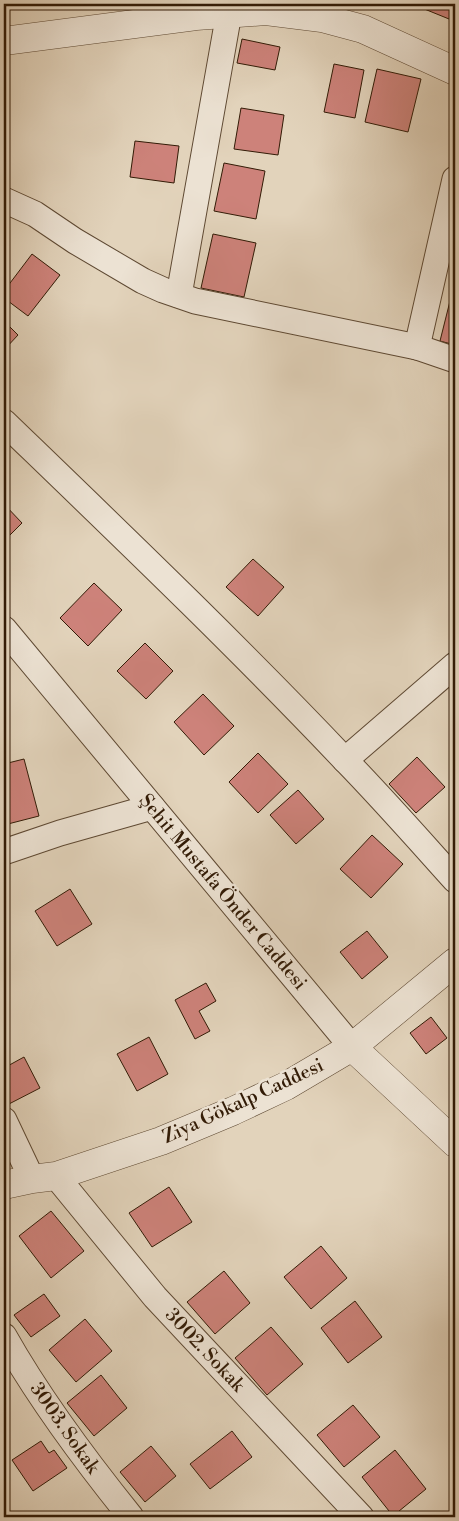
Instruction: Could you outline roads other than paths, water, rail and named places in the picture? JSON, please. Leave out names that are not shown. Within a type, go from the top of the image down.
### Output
[{"type":"street","points":[[4,40],[229,13],[266,11],[322,18],[362,29],[455,71]]},
{"type":"street","points":[[179,295],[229,13]]},
{"type":"street","points":[[417,347],[455,179]]},
{"type":"street","points":[[4,200],[35,214],[75,241],[143,281],[179,295],[205,303],[417,347],[455,360]]},
{"type":"street","points":[[4,422],[162,574],[345,760],[455,880]]},
{"type":"street","name":"Şehit Mustafa Önder Caddesi","points":[[4,629],[352,1047],[455,1143]]},
{"type":"street","points":[[345,760],[455,665]]},
{"type":"street","points":[[4,852],[60,833],[152,807]]},
{"type":"street","name":"Ziya Gökalp Caddesi","points":[[4,1185],[44,1177],[161,1141],[233,1111],[286,1086],[352,1047],[455,962]]},
{"type":"street","name":"3002. Sokak","points":[[4,1120],[44,1177],[361,1517]]},
{"type":"street","name":"3003. Sokak","points":[[4,1336],[26,1373],[66,1432],[131,1517]]}]
